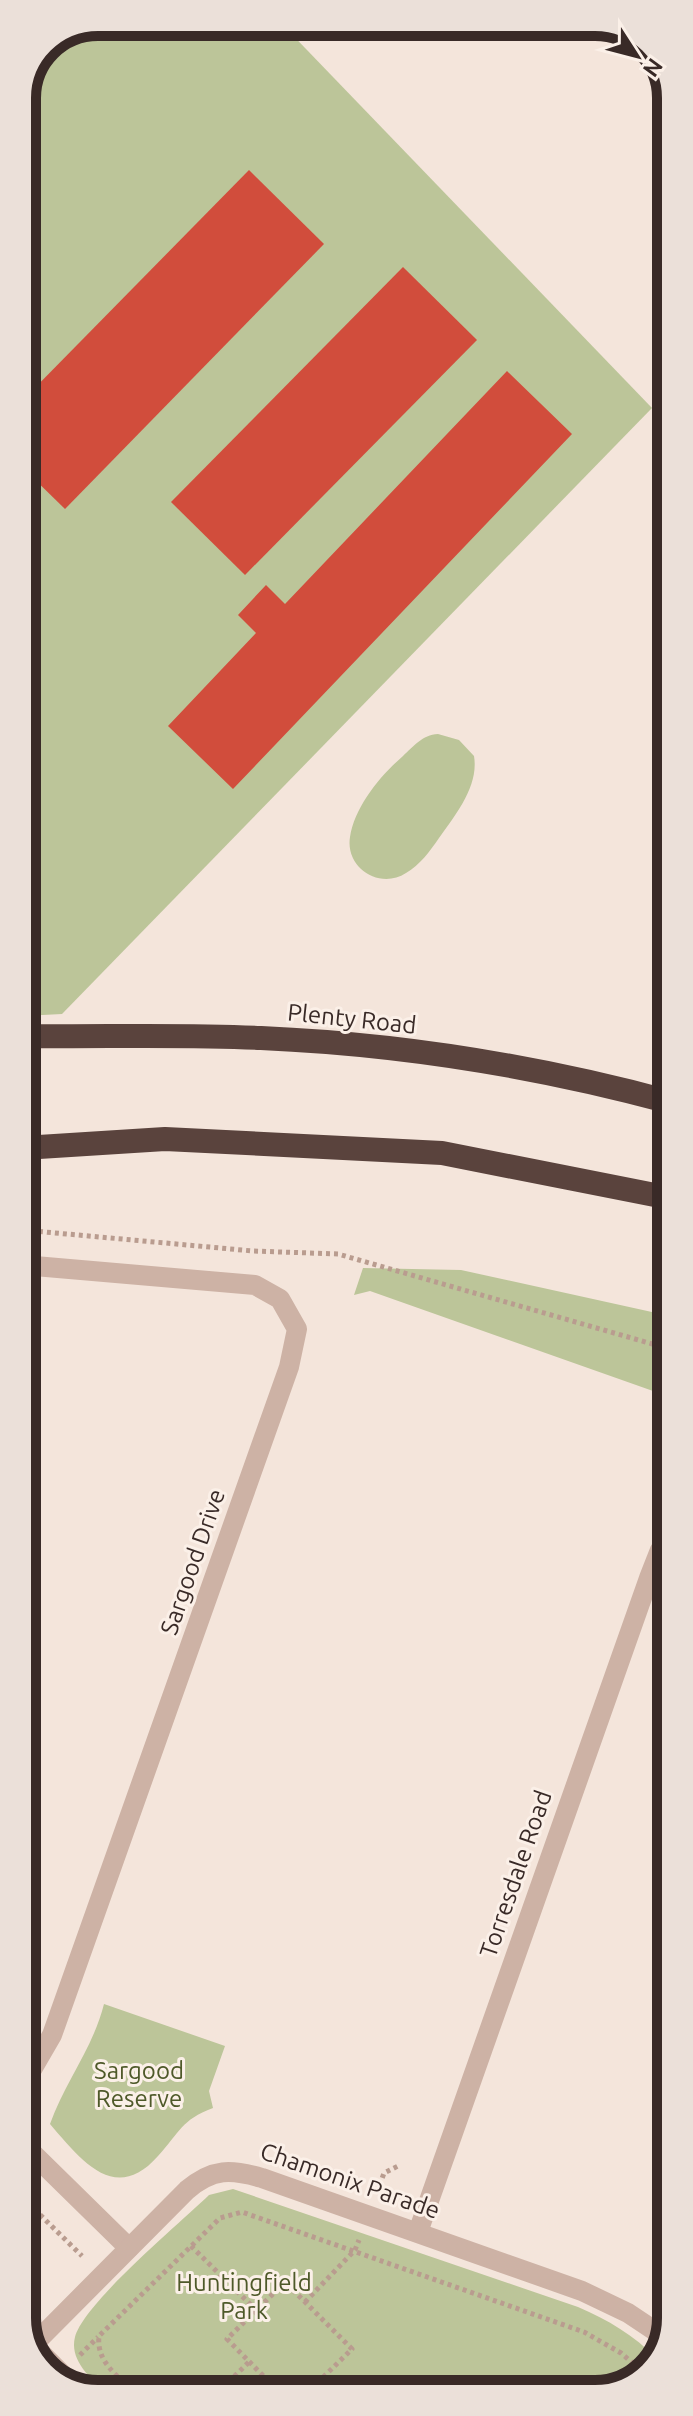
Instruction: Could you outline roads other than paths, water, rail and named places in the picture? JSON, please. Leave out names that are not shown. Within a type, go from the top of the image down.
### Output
[{"type":"highway","name":"Plenty Road","points":[[36,1036],[261,1038],[386,1049],[521,1068],[657,1099]]},
{"type":"highway","points":[[36,1147],[165,1139],[442,1153],[657,1195]]},
{"type":"street","name":"Sargood Drive","points":[[36,1266],[255,1285],[280,1299],[297,1329],[285,1379],[57,2023],[36,2067]]},
{"type":"street","name":"Torresdale Road","points":[[418,2232],[657,1558]]},
{"type":"street","points":[[36,2157],[129,2248]]},
{"type":"street","name":"Chamonix Parade","points":[[40,2338],[202,2177],[225,2170],[262,2178],[605,2300],[655,2333]]},
{"type":"park label","name":"Sargood Reserve","points":[[139,2085]]},
{"type":"park label","name":"Huntingfield Park","points":[[244,2297]]}]
